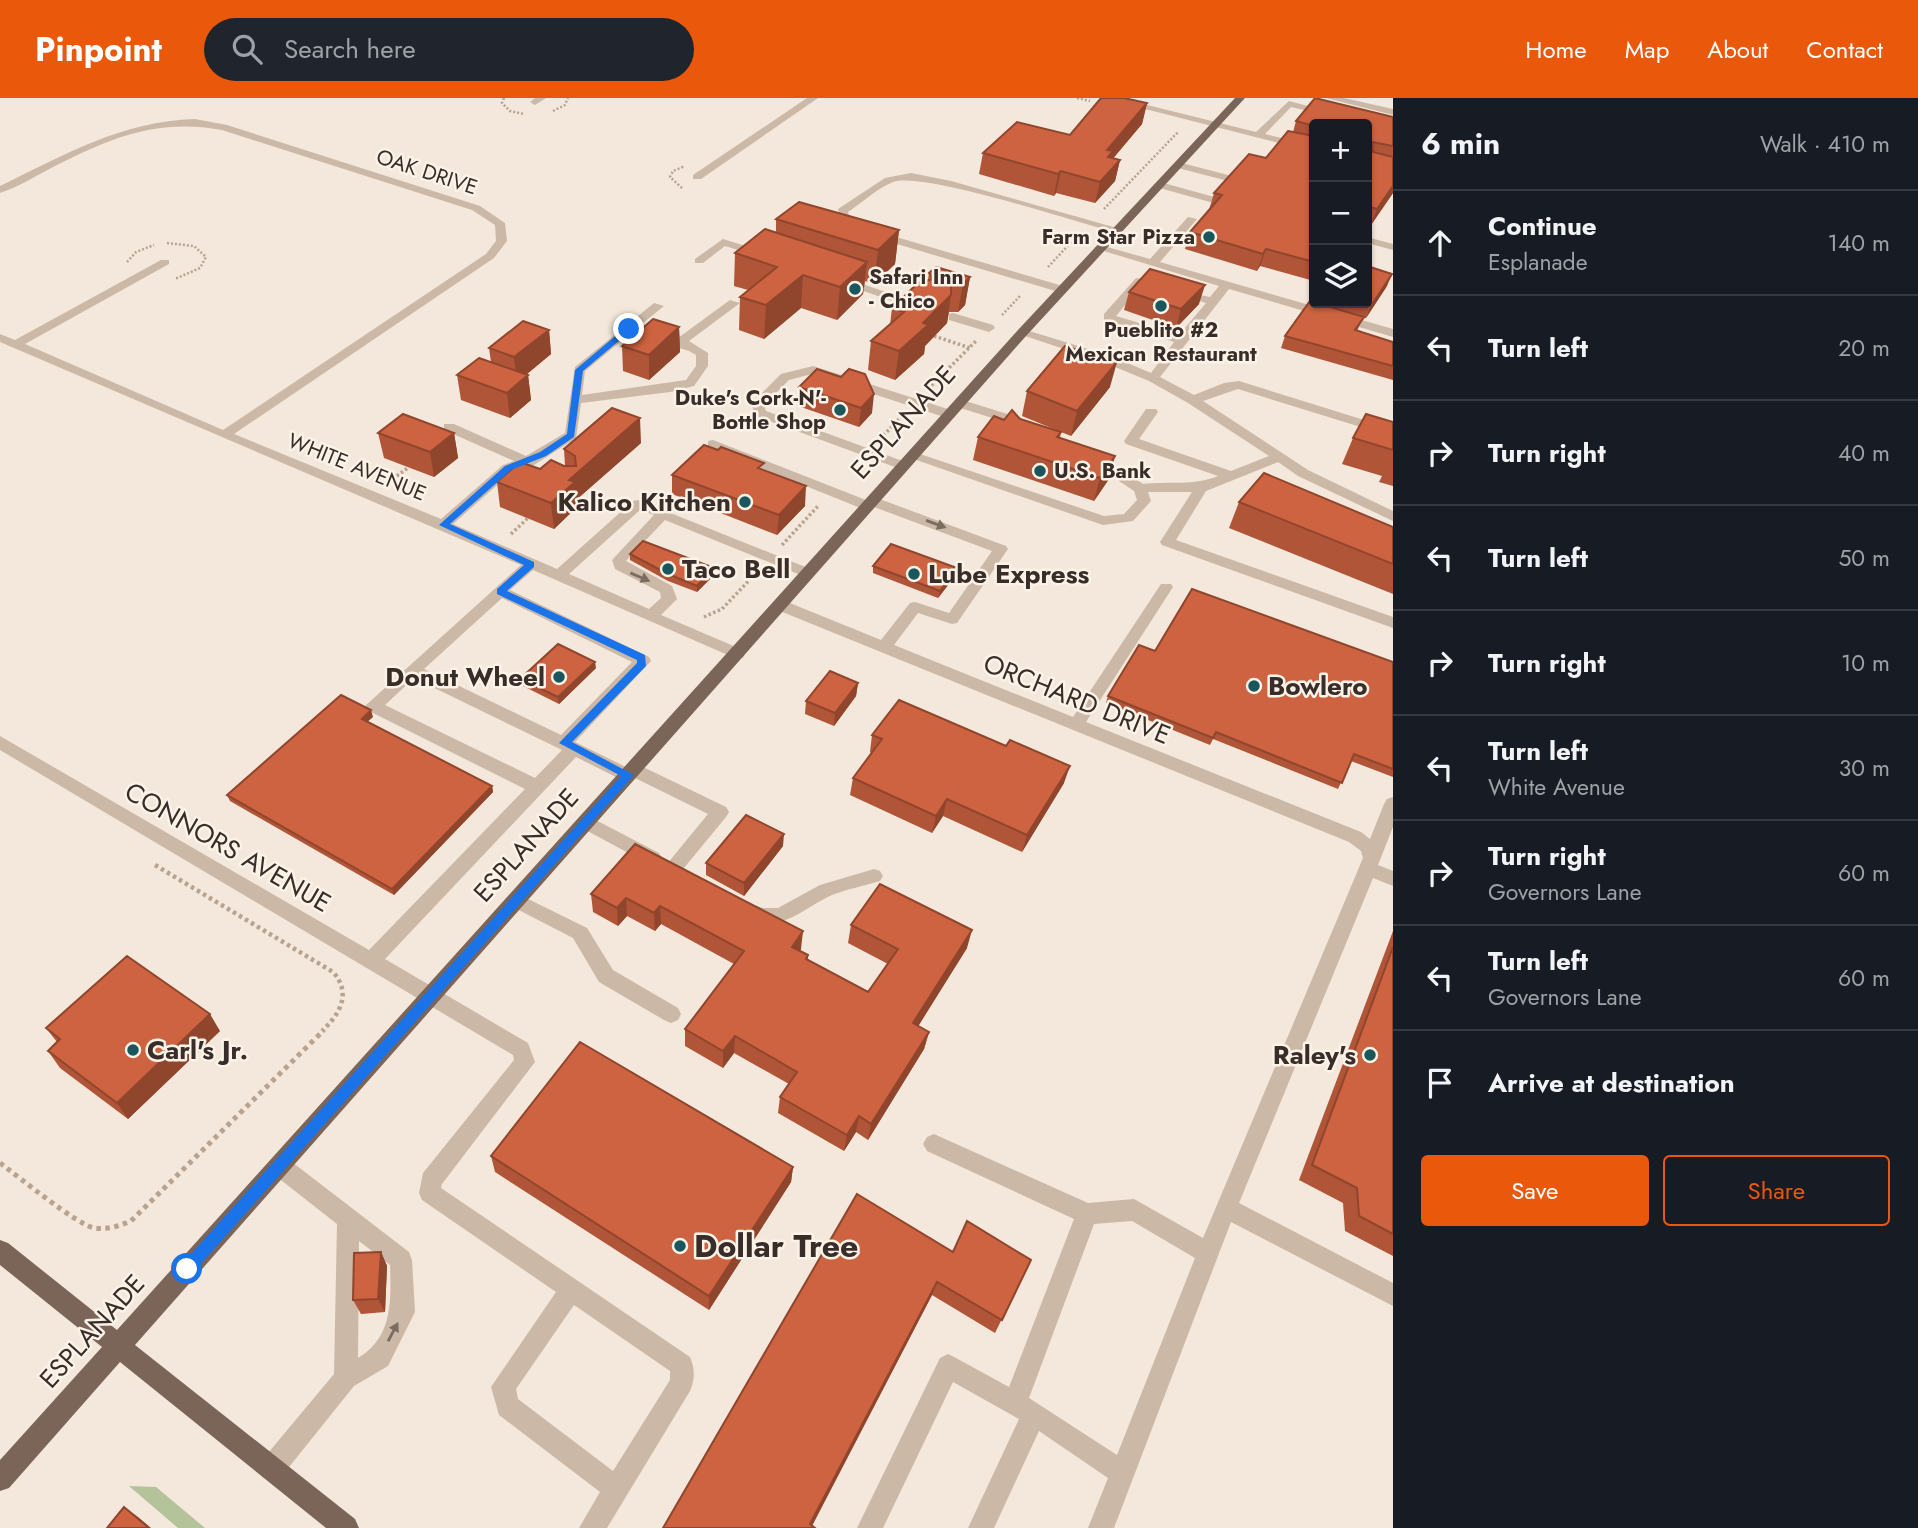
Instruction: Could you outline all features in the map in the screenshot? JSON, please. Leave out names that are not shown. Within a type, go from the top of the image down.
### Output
[{"type":"main road","name":"ESPLANADE","points":[[0,1479],[1022,333],[1240,98]]},
{"type":"main road","points":[[0,1251],[346,1528]]},
{"type":"street","points":[[697,177],[813,98]]},
{"type":"street","points":[[1107,98],[1309,148]]},
{"type":"street","points":[[1331,98],[1358,101],[1369,111],[1393,112]]},
{"type":"street","points":[[1259,134],[1289,104],[1337,116]]},
{"type":"street","name":"OAK DRIVE","points":[[0,190],[128,130],[161,122],[194,120],[476,208],[500,223],[504,236],[502,243],[490,256],[224,435]]},
{"type":"street","points":[[1178,165],[1228,178]]},
{"type":"street","points":[[1062,289],[847,226],[842,211],[889,180],[911,176],[1118,230]]},
{"type":"street","points":[[1160,185],[1210,199]]},
{"type":"street","points":[[1152,264],[1192,219]]},
{"type":"street","points":[[1372,241],[1393,247]]},
{"type":"street","points":[[699,261],[723,242],[776,259]]},
{"type":"street","points":[[1100,248],[1393,333]]},
{"type":"street","points":[[15,345],[165,262]]},
{"type":"street","points":[[828,276],[920,306]]},
{"type":"street","points":[[1182,340],[1108,317],[1140,280],[1213,301]]},
{"type":"street","points":[[1153,378],[1226,285]]},
{"type":"street","points":[[680,342],[734,303]]},
{"type":"street","points":[[443,525],[508,468],[531,464],[571,435],[579,370],[658,306]]},
{"type":"street","points":[[953,317],[989,328]]},
{"type":"street","points":[[575,400],[690,383],[702,366],[702,353],[680,342],[629,329]]},
{"type":"street","points":[[1022,333],[1098,356],[1153,378],[1194,400],[1324,485],[1393,517]]},
{"type":"street","name":"WHITE AVENUE","points":[[0,338],[224,435],[443,525],[737,654]]},
{"type":"street","points":[[1037,435],[1002,417],[954,409],[813,370],[785,377],[757,404],[761,413],[1103,522],[1128,518],[1144,501],[1140,489],[1108,466],[1072,450]]},
{"type":"street","points":[[1194,400],[1229,386],[1239,385],[1393,433]]},
{"type":"street","points":[[1151,412],[1131,441],[1231,476]]},
{"type":"street","points":[[449,427],[531,464]]},
{"type":"street","points":[[713,444],[870,504],[1002,549],[952,619],[915,607],[884,647]]},
{"type":"street","points":[[1140,489],[1163,486],[1201,488],[1279,457]]},
{"type":"street","points":[[1201,488],[1167,542],[1393,623]]},
{"type":"street","points":[[558,576],[638,503],[808,573]]},
{"type":"street","points":[[650,617],[669,599],[667,589],[626,571],[620,566],[620,560],[663,514]]},
{"type":"street","points":[[531,564],[373,706],[537,786]]},
{"type":"street","points":[[1076,725],[1167,587]]},
{"type":"street","points":[[371,961],[537,786],[643,661],[500,592]]},
{"type":"street","name":"ORCHARD DRIVE","points":[[780,605],[1355,837],[1368,847],[1370,863]]},
{"type":"street","points":[[412,670],[569,746],[720,812],[679,872],[586,822]]},
{"type":"street","name":"CONNORS AVENUE","points":[[0,742],[521,1049],[525,1062],[431,1180],[430,1193],[571,1290]]},
{"type":"street","points":[[1101,1528],[1226,1208],[1393,804]]},
{"type":"street","points":[[1370,863],[1393,879]]},
{"type":"street","points":[[734,902],[759,916],[786,916],[824,891],[874,876]]},
{"type":"street","points":[[516,900],[580,933],[589,953],[606,976],[671,1014]]},
{"type":"street","points":[[934,1144],[1087,1214],[1134,1210],[1208,1253]]},
{"type":"street","points":[[272,1468],[346,1378],[380,1358],[404,1312],[401,1260],[279,1166]]},
{"type":"street","points":[[1226,1208],[1393,1295]]},
{"type":"street","points":[[981,1528],[1024,1409],[1087,1214]]},
{"type":"street","points":[[346,1378],[348,1218]]},
{"type":"street","points":[[592,1528],[682,1384],[682,1365],[571,1290],[503,1387],[508,1406],[616,1489]]},
{"type":"street","points":[[870,1528],[948,1366],[1024,1409],[1123,1473]]},
{"type":"path","points":[[125,268],[136,252],[167,243],[192,244],[205,253],[203,264],[196,271],[167,281]]},
{"type":"path","points":[[934,336],[970,348]]},
{"type":"path","points":[[386,485],[409,467]]},
{"type":"path","points":[[507,537],[528,519]]},
{"type":"path","points":[[0,1163],[85,1225],[107,1229],[131,1221],[341,1010],[345,993],[333,972],[155,865]]},
{"type":"green space","points":[[129,1486],[156,1487],[205,1528],[178,1528]]},
{"type":"building","points":[[1101,98],[1124,98],[1147,103],[1107,150],[1113,151],[1108,157],[1120,160],[1100,182],[1061,171],[1058,174],[983,153],[1017,122],[1070,135]]},
{"type":"building","points":[[1315,98],[1393,117],[1393,146],[1372,142],[1372,119],[1309,119],[1309,125],[1296,121]]},
{"type":"building","points":[[1288,131],[1309,135],[1309,261],[1266,249],[1263,254],[1190,232],[1222,195],[1214,193],[1249,154],[1266,158]]},
{"type":"building","points":[[1372,142],[1373,152],[1393,157],[1393,186],[1377,209],[1372,208]]},
{"type":"building","points":[[799,202],[899,230],[878,250],[776,219]]},
{"type":"building","points":[[765,229],[867,262],[840,287],[803,275],[766,305],[740,297],[777,267],[735,253]]},
{"type":"building","points":[[936,267],[970,277],[963,284],[951,284],[951,295],[923,323],[928,325],[899,351],[871,341],[904,312],[892,308],[918,283],[933,279],[929,273]]},
{"type":"building","points":[[1372,268],[1392,274],[1372,304]]},
{"type":"building","points":[[1150,269],[1205,285],[1181,309],[1129,292]]},
{"type":"building","points":[[1309,302],[1309,308],[1334,308],[1364,317],[1355,330],[1393,342],[1393,366],[1285,336]]},
{"type":"building","points":[[653,319],[679,327],[649,355],[622,346]]},
{"type":"building","points":[[523,321],[549,330],[514,357],[489,348]]},
{"type":"building","points":[[1065,346],[1117,362],[1077,411],[1027,391]]},
{"type":"building","points":[[479,358],[528,375],[507,393],[457,375]]},
{"type":"building","points":[[817,369],[841,377],[849,369],[865,374],[874,394],[861,408],[799,387]]},
{"type":"building","points":[[612,408],[640,418],[569,480],[575,482],[551,503],[497,482],[520,462],[540,469],[551,460],[564,466],[576,466],[575,456],[564,449]]},
{"type":"building","points":[[1012,410],[1020,419],[1061,432],[1057,437],[1115,456],[1100,478],[978,437],[994,416],[1004,420]]},
{"type":"building","points":[[403,414],[454,433],[430,452],[378,433]]},
{"type":"building","points":[[1366,414],[1393,422],[1393,450],[1353,438]]},
{"type":"building","points":[[704,445],[718,450],[721,447],[764,463],[758,468],[806,486],[779,515],[672,475]]},
{"type":"building","points":[[1264,473],[1393,527],[1393,564],[1239,502]]},
{"type":"building","name":"Taco Bell","points":[[643,541],[714,568],[697,586],[630,554]]},
{"type":"building","name":"Lube Express","points":[[891,544],[957,568],[940,591],[873,566]]},
{"type":"building","name":"Bowlero","points":[[1192,589],[1393,662],[1393,769],[1354,754],[1342,783],[1216,732],[1213,738],[1108,696],[1139,645],[1155,651]]},
{"type":"building","name":"Donut Wheel","points":[[558,644],[595,662],[558,697],[520,679]]},
{"type":"building","points":[[830,671],[858,683],[835,713],[806,701]]},
{"type":"building","points":[[341,695],[371,710],[362,719],[492,786],[392,889],[227,795]]},
{"type":"building","points":[[899,700],[1006,746],[1010,740],[1070,766],[1027,835],[947,799],[936,816],[853,778],[882,739],[872,735]]},
{"type":"building","points":[[746,815],[784,834],[744,883],[706,863]]},
{"type":"building","points":[[635,844],[803,931],[792,947],[808,955],[806,959],[868,992],[898,949],[851,925],[880,884],[972,930],[913,1023],[929,1032],[871,1124],[859,1116],[847,1135],[780,1097],[797,1072],[735,1036],[723,1051],[685,1029],[744,951],[660,906],[654,913],[626,898],[617,908],[591,894]]},
{"type":"building","name":"Raley's","points":[[1393,947],[1393,1234],[1359,1216],[1357,1188],[1312,1165]]},
{"type":"building","name":"Carl's Jr.","points":[[127,956],[210,1014],[117,1103],[48,1051],[60,1039],[46,1028]]},
{"type":"building","name":"Dollar Tree","points":[[580,1042],[793,1167],[709,1296],[491,1156]]},
{"type":"building","points":[[857,1194],[953,1252],[967,1221],[1031,1260],[1002,1320],[937,1282],[810,1524],[815,1528],[663,1528]]},
{"type":"building","points":[[381,1252],[378,1299],[353,1300],[354,1253]]},
{"type":"building","points":[[124,1507],[149,1528],[107,1528]]},
{"type":"place","name":"Farm Star Pizza","points":[[1209,237]]},
{"type":"place","name":"Safari Inn - Chico","points":[[855,289]]},
{"type":"place","name":"Pueblito #2 Mexican Restaurant","points":[[1161,306]]},
{"type":"place","name":"Duke's Cork-N'- Bottle Shop","points":[[840,410]]},
{"type":"place","name":"U.S. Bank","points":[[1040,471]]},
{"type":"place","name":"Kalico Kitchen","points":[[745,502]]},
{"type":"place","name":"Taco Bell","points":[[668,569]]},
{"type":"place","name":"Lube Express","points":[[914,574]]},
{"type":"place","name":"Donut Wheel","points":[[559,677]]},
{"type":"place","name":"Bowlero","points":[[1254,686]]},
{"type":"place","name":"Carl's Jr.","points":[[133,1050]]},
{"type":"place","name":"Raley's","points":[[1370,1055]]},
{"type":"place","name":"Dollar Tree","points":[[680,1246]]},
{"type":"route","points":[[187,1269],[628,775],[564,743],[642,664],[642,658],[500,592],[531,564],[443,525],[508,468],[543,454],[571,435],[579,370],[629,329]]}]
